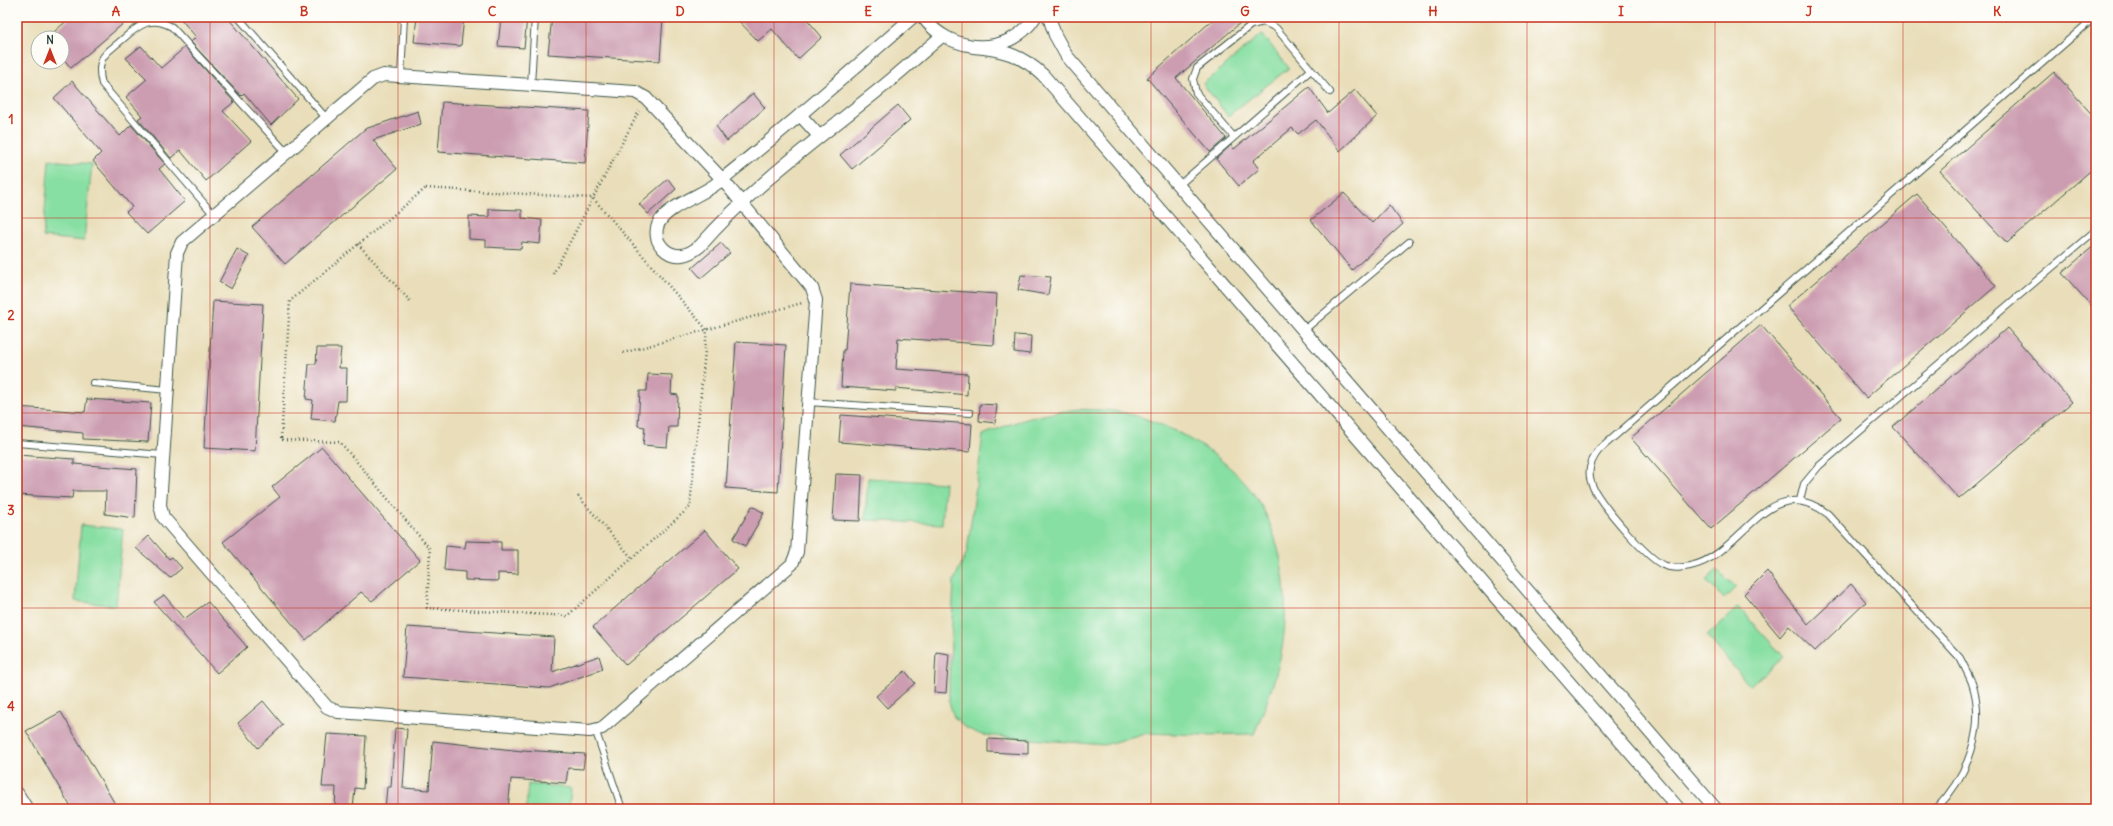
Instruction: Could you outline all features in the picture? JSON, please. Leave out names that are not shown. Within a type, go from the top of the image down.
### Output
[{"type":"street","points":[[913,17],[801,116],[722,179],[701,194],[676,207],[663,217],[657,227],[657,239],[663,248],[671,254],[676,255],[692,252],[742,202],[819,136],[887,84],[942,36]]},
{"type":"street","points":[[923,17],[929,25],[942,36],[957,43],[973,47],[1008,52],[1028,62],[1043,75],[1679,809]]},
{"type":"street","points":[[973,47],[990,46],[1006,41],[1020,33],[1035,17]]},
{"type":"street","points":[[1049,17],[1055,35],[1066,55],[1716,809]]},
{"type":"street","points":[[384,75],[400,76],[635,92],[646,98],[722,179],[812,288],[816,300],[797,552],[792,564],[602,728],[590,731],[338,712],[327,707],[164,517],[160,505],[177,253],[182,242],[373,79],[384,75]]},
{"type":"street","points":[[801,116],[819,136]]},
{"type":"street","points":[[17,793],[27,809]]},
{"type":"lane","points":[[238,17],[327,119]]},
{"type":"lane","points":[[400,76],[404,17]]},
{"type":"lane","points":[[531,85],[535,17]]},
{"type":"lane","points":[[1936,809],[1948,797],[1963,773],[1973,745],[1977,714],[1972,684],[1960,658],[1828,514],[1816,504],[1800,500],[1784,501],[1767,510],[1713,557],[1694,566],[1678,569],[1663,565],[1649,555],[1601,500],[1591,486],[1588,473],[1592,459],[1599,450],[2094,20]]},
{"type":"lane","points":[[214,215],[102,84],[100,73],[101,62],[139,25],[149,21],[163,21],[172,26],[287,153]]},
{"type":"lane","points":[[1234,137],[1196,93],[1193,79],[1197,68],[1251,25],[1264,22],[1276,28],[1330,92]]},
{"type":"lane","points":[[1178,186],[1310,70]]},
{"type":"lane","points":[[1800,500],[1804,484],[1819,466],[2096,230]]},
{"type":"lane","points":[[1303,331],[1409,242]]},
{"type":"lane","points":[[93,383],[168,390]]},
{"type":"lane","points":[[808,402],[970,413]]},
{"type":"lane","points":[[17,443],[163,455]]},
{"type":"lane","points":[[595,729],[622,809]]},
{"type":"lane","points":[[2091,809],[2096,805]]},
{"type":"path","points":[[553,274],[646,98]]},
{"type":"path","points":[[426,188],[593,198],[707,330],[690,507],[567,616],[427,608],[430,549],[340,442],[280,440],[290,301],[426,188]]},
{"type":"path","points":[[358,244],[410,301]]},
{"type":"path","points":[[623,353],[816,300]]},
{"type":"path","points":[[578,496],[632,558]]},
{"type":"green space","points":[[1262,34],[1289,68],[1228,116],[1203,84]]},
{"type":"green space","points":[[49,160],[92,164],[84,241],[43,237]]},
{"type":"green space","points":[[1078,409],[1110,410],[1134,415],[1156,422],[1177,432],[1217,457],[1235,472],[1250,489],[1262,507],[1270,523],[1276,541],[1284,579],[1285,617],[1284,636],[1279,664],[1254,734],[1204,735],[1145,733],[1104,745],[982,735],[966,728],[954,717],[949,702],[949,683],[954,580],[967,552],[983,435],[1029,418]]},
{"type":"green space","points":[[868,478],[945,483],[942,524],[865,520]]},
{"type":"green space","points":[[81,525],[123,529],[116,606],[75,601]]},
{"type":"green space","points":[[1717,570],[1736,587],[1724,599],[1706,580]]},
{"type":"green space","points":[[1738,607],[1784,657],[1750,686],[1707,636]]},
{"type":"green space","points":[[528,784],[571,788],[569,809],[526,809]]},
{"type":"building","points":[[71,17],[131,17],[71,68],[70,30],[56,30]]},
{"type":"building","points":[[179,17],[227,17],[298,99],[271,125],[244,93],[241,96],[191,42],[196,37]]},
{"type":"building","points":[[417,17],[464,17],[461,46],[414,42]]},
{"type":"building","points":[[501,17],[527,17],[524,48],[498,46]]},
{"type":"building","points":[[552,17],[663,17],[660,61],[548,54]]},
{"type":"building","points":[[735,17],[805,17],[822,37],[798,59],[772,29],[758,41]]},
{"type":"building","points":[[1216,17],[1247,17],[1176,78],[1226,138],[1210,152],[1147,78]]},
{"type":"building","points":[[141,46],[161,68],[185,47],[234,102],[223,111],[251,141],[206,181],[180,150],[171,158],[138,119],[142,116],[126,97],[147,79],[126,58]]},
{"type":"building","points":[[2054,72],[2096,119],[2096,166],[2007,243],[1940,171]]},
{"type":"building","points":[[72,81],[120,136],[131,125],[165,164],[159,169],[185,201],[147,234],[126,212],[132,207],[93,161],[101,153],[54,98]]},
{"type":"building","points":[[1309,87],[1328,113],[1355,90],[1377,116],[1340,151],[1316,120],[1298,134],[1292,128],[1253,161],[1259,169],[1239,186],[1216,159],[1231,145],[1234,149]]},
{"type":"building","points":[[753,93],[765,108],[727,141],[716,126]]},
{"type":"building","points":[[442,102],[589,111],[585,163],[438,152]]},
{"type":"building","points":[[898,105],[910,120],[852,169],[840,155]]},
{"type":"building","points":[[418,111],[421,124],[373,140],[397,169],[285,264],[252,227],[365,129]]},
{"type":"building","points":[[668,179],[676,189],[648,214],[639,204]]},
{"type":"building","points":[[1344,193],[1372,223],[1389,205],[1403,224],[1352,270],[1311,220]]},
{"type":"building","points":[[1917,194],[1996,286],[1866,398],[1787,306]]},
{"type":"building","points":[[489,209],[522,210],[522,218],[542,220],[540,244],[522,242],[521,249],[486,247],[486,240],[469,239],[469,216],[489,217]]},
{"type":"building","points":[[721,243],[730,253],[701,278],[692,268]]},
{"type":"building","points":[[2096,244],[2096,311],[2062,273]]},
{"type":"building","points":[[237,249],[249,256],[231,289],[219,282]]},
{"type":"building","points":[[1021,275],[1051,277],[1048,295],[1018,290]]},
{"type":"building","points":[[850,284],[997,294],[994,345],[898,338],[896,369],[968,374],[967,395],[896,388],[896,391],[841,387],[843,350],[845,350]]},
{"type":"building","points":[[213,301],[263,304],[255,451],[204,448]]},
{"type":"building","points":[[1761,325],[1841,418],[1711,529],[1631,438]]},
{"type":"building","points":[[2007,328],[2072,402],[1959,499],[1893,427]]},
{"type":"building","points":[[1015,335],[1031,336],[1030,354],[1014,352]]},
{"type":"building","points":[[736,342],[786,345],[778,492],[726,488]]},
{"type":"building","points":[[317,348],[341,348],[339,368],[347,368],[346,401],[338,401],[335,421],[311,419],[313,400],[306,399],[309,364],[316,364]]},
{"type":"building","points":[[648,374],[672,375],[671,394],[678,395],[677,427],[669,427],[667,447],[643,445],[645,427],[638,426],[640,391],[647,391]]},
{"type":"building","points":[[87,399],[151,403],[148,442],[83,439],[83,433],[17,427],[17,407],[85,412]]},
{"type":"building","points":[[980,404],[997,405],[995,423],[979,421]]},
{"type":"building","points":[[841,415],[972,424],[970,452],[839,442]]},
{"type":"building","points":[[322,447],[420,560],[372,601],[361,592],[306,640],[223,542],[280,497],[272,487]]},
{"type":"building","points":[[17,455],[74,459],[74,464],[137,469],[135,518],[105,514],[106,491],[73,491],[72,498],[17,495]]},
{"type":"building","points":[[836,474],[862,475],[860,521],[833,520]]},
{"type":"building","points":[[752,506],[764,513],[745,546],[733,539]]},
{"type":"building","points":[[705,530],[738,569],[626,665],[593,627]]},
{"type":"building","points":[[149,536],[169,559],[172,557],[182,568],[170,578],[136,548]]},
{"type":"building","points":[[466,541],[501,542],[501,550],[518,550],[518,574],[498,573],[498,581],[465,580],[465,572],[444,570],[446,546],[465,548]]},
{"type":"building","points":[[1767,571],[1808,624],[1851,584],[1866,602],[1815,651],[1789,626],[1780,637],[1744,594]]},
{"type":"building","points":[[164,595],[184,619],[208,602],[247,647],[217,673],[154,602]]},
{"type":"building","points":[[407,627],[554,637],[552,672],[599,656],[603,669],[549,688],[403,677]]},
{"type":"building","points":[[936,652],[949,654],[946,693],[934,692]]},
{"type":"building","points":[[905,671],[915,683],[887,708],[876,696]]},
{"type":"building","points":[[263,701],[283,725],[258,748],[238,723]]},
{"type":"building","points":[[61,712],[118,809],[72,809],[26,731]]},
{"type":"building","points":[[395,728],[407,729],[403,788],[429,790],[433,741],[522,751],[585,754],[583,769],[568,768],[566,783],[511,779],[508,809],[385,809],[387,787],[391,787]]},
{"type":"building","points":[[327,734],[366,736],[363,789],[355,788],[353,809],[335,809],[336,787],[322,787]]},
{"type":"building","points":[[988,739],[1028,741],[1028,754],[988,752]]}]
